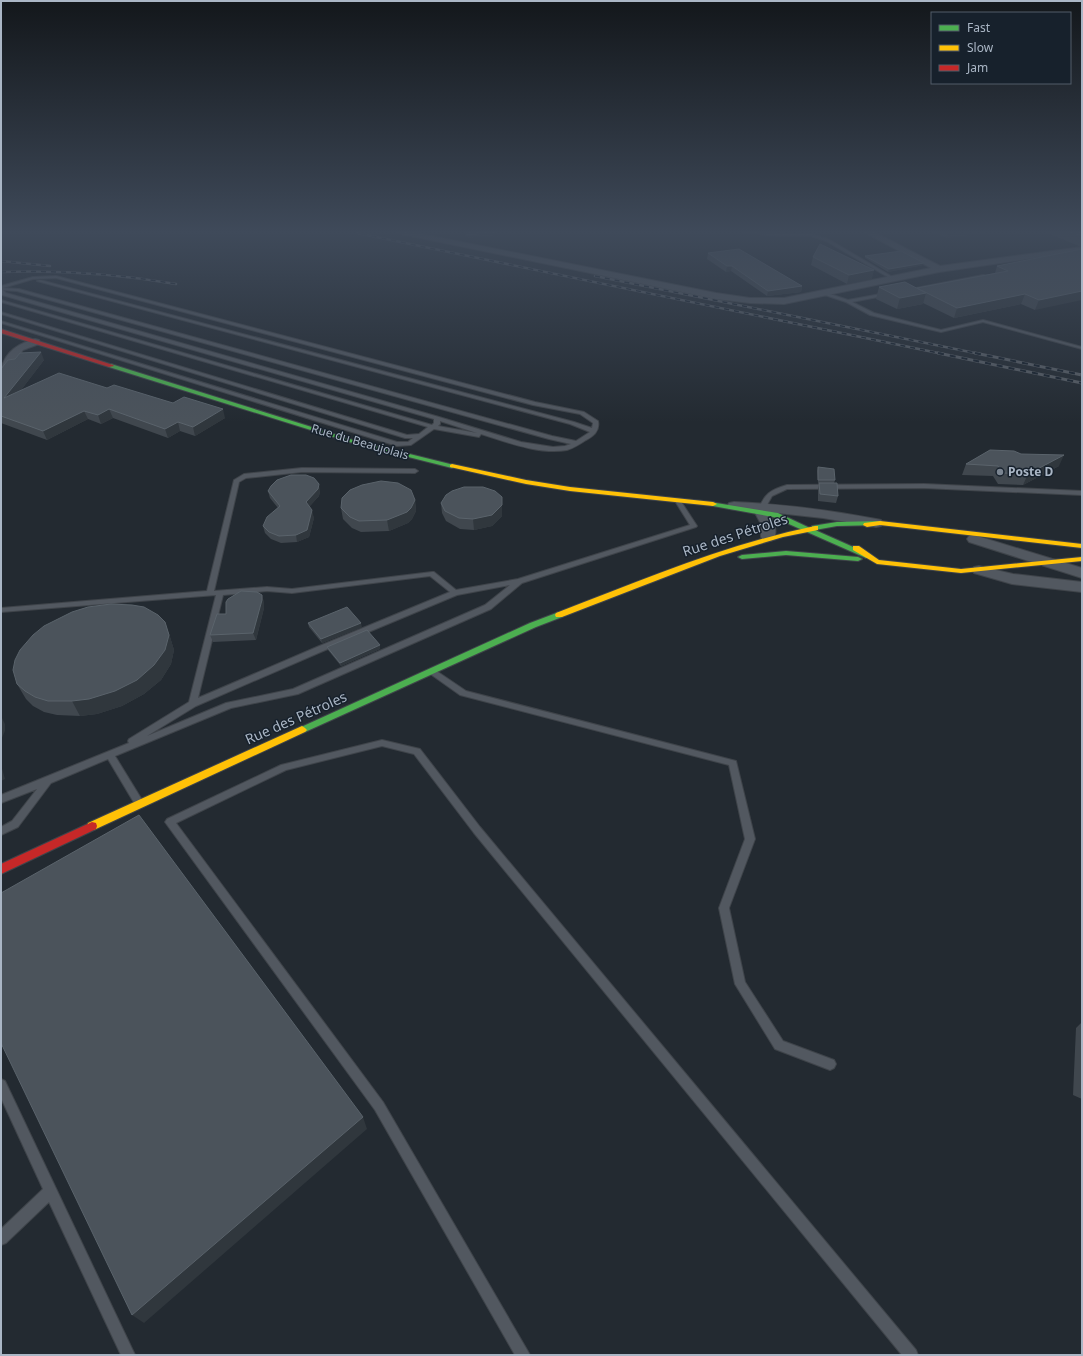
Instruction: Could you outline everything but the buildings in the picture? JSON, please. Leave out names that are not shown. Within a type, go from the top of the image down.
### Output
[{"type":"main road","name":"Rue du Beaujolais","points":[[1,332],[351,441],[415,458],[526,482],[598,493],[730,506]]},
{"type":"main road","name":"Rue du Beaujolais","points":[[762,509],[866,556]]},
{"type":"main road","name":"Rue des Pétroles","points":[[1,869],[140,803],[533,625],[605,598],[644,580],[768,537],[804,528],[837,524],[880,523]]},
{"type":"main road","points":[[877,562],[866,556],[853,545],[852,535],[856,529],[867,525],[880,523],[1082,546]]},
{"type":"main road","points":[[953,532],[974,539],[986,549],[990,558],[979,570]]},
{"type":"main road","name":"Rue des Pétroles","points":[[605,598],[749,555],[787,552],[961,571],[1082,559]]},
{"type":"street","points":[[716,295],[749,302],[784,301],[813,295]]},
{"type":"street","points":[[1,373],[20,348],[35,342]]},
{"type":"street","name":"Rue du Beaujolais","points":[[730,506],[837,516],[880,523]]},
{"type":"street","points":[[762,509],[768,524],[768,537]]},
{"type":"street","points":[[974,539],[1082,573]]},
{"type":"street","points":[[979,570],[1012,579],[1082,587]]},
{"type":"lane","points":[[8,295],[437,418],[497,438]]},
{"type":"lane","points":[[36,295],[551,438],[577,443]]},
{"type":"lane","points":[[97,295],[572,423],[594,432]]},
{"type":"lane","points":[[1,301],[433,427],[544,448],[565,448],[590,436],[596,429],[596,422],[582,413],[535,404],[125,295]]},
{"type":"lane","points":[[831,295],[848,301],[872,314],[941,331],[983,321],[1081,348]]},
{"type":"lane","points":[[848,301],[878,295]]},
{"type":"lane","points":[[1,313],[407,437],[420,436]]},
{"type":"lane","points":[[1,322],[397,444],[409,444],[437,424],[437,418]]},
{"type":"lane","points":[[210,594],[236,481],[240,478],[244,476],[302,470],[414,471]]},
{"type":"lane","points":[[762,509],[770,493],[787,487],[924,486],[1082,493]]},
{"type":"lane","points":[[110,755],[193,704],[455,593],[519,581],[694,526],[678,501]]},
{"type":"lane","points":[[1,610],[267,589],[292,591],[432,574],[455,593]]},
{"type":"lane","points":[[1,799],[48,781],[229,705],[296,692],[488,607],[519,581]]},
{"type":"lane","points":[[193,704],[220,593]]},
{"type":"lane","points":[[432,671],[463,693],[733,763],[750,839],[724,908],[740,984],[779,1045],[830,1064]]},
{"type":"lane","points":[[522,1355],[379,1106],[170,822],[284,767],[382,743],[417,751],[477,830],[910,1355]]},
{"type":"lane","points":[[110,755],[140,803]]},
{"type":"lane","points":[[1,831],[15,824],[48,781]]},
{"type":"lane","points":[[1,1084],[128,1355]]},
{"type":"lane","points":[[1,1238],[51,1191]]},
{"type":"railway","points":[[659,295],[943,354]]},
{"type":"railway","points":[[690,295],[980,354]]},
{"type":"railway","points":[[938,353],[1082,383]]},
{"type":"railway","points":[[975,353],[1082,375]]},
{"type":"traffic: fast","points":[[111,366],[351,441],[452,466]]},
{"type":"traffic: fast","points":[[713,504],[775,515],[866,556]]},
{"type":"traffic: fast","points":[[815,528],[837,524],[880,523]]},
{"type":"traffic: fast","points":[[742,557],[786,553],[858,559]]},
{"type":"traffic: fast","points":[[302,730],[533,625],[559,615]]},
{"type":"traffic: slow","points":[[452,466],[526,482],[570,489],[713,504]]},
{"type":"traffic: slow","points":[[867,525],[880,523],[1082,546]]},
{"type":"traffic: slow","points":[[559,615],[717,554],[782,535],[815,528]]},
{"type":"traffic: slow","points":[[856,548],[877,562],[961,571],[1082,559]]},
{"type":"traffic: slow","points":[[92,826],[302,730]]},
{"type":"traffic: jam","points":[[1,331],[111,366]]},
{"type":"traffic: jam","points":[[1,869],[92,826]]},
{"type":"place","name":"Poste D","points":[[1000,472]]}]
